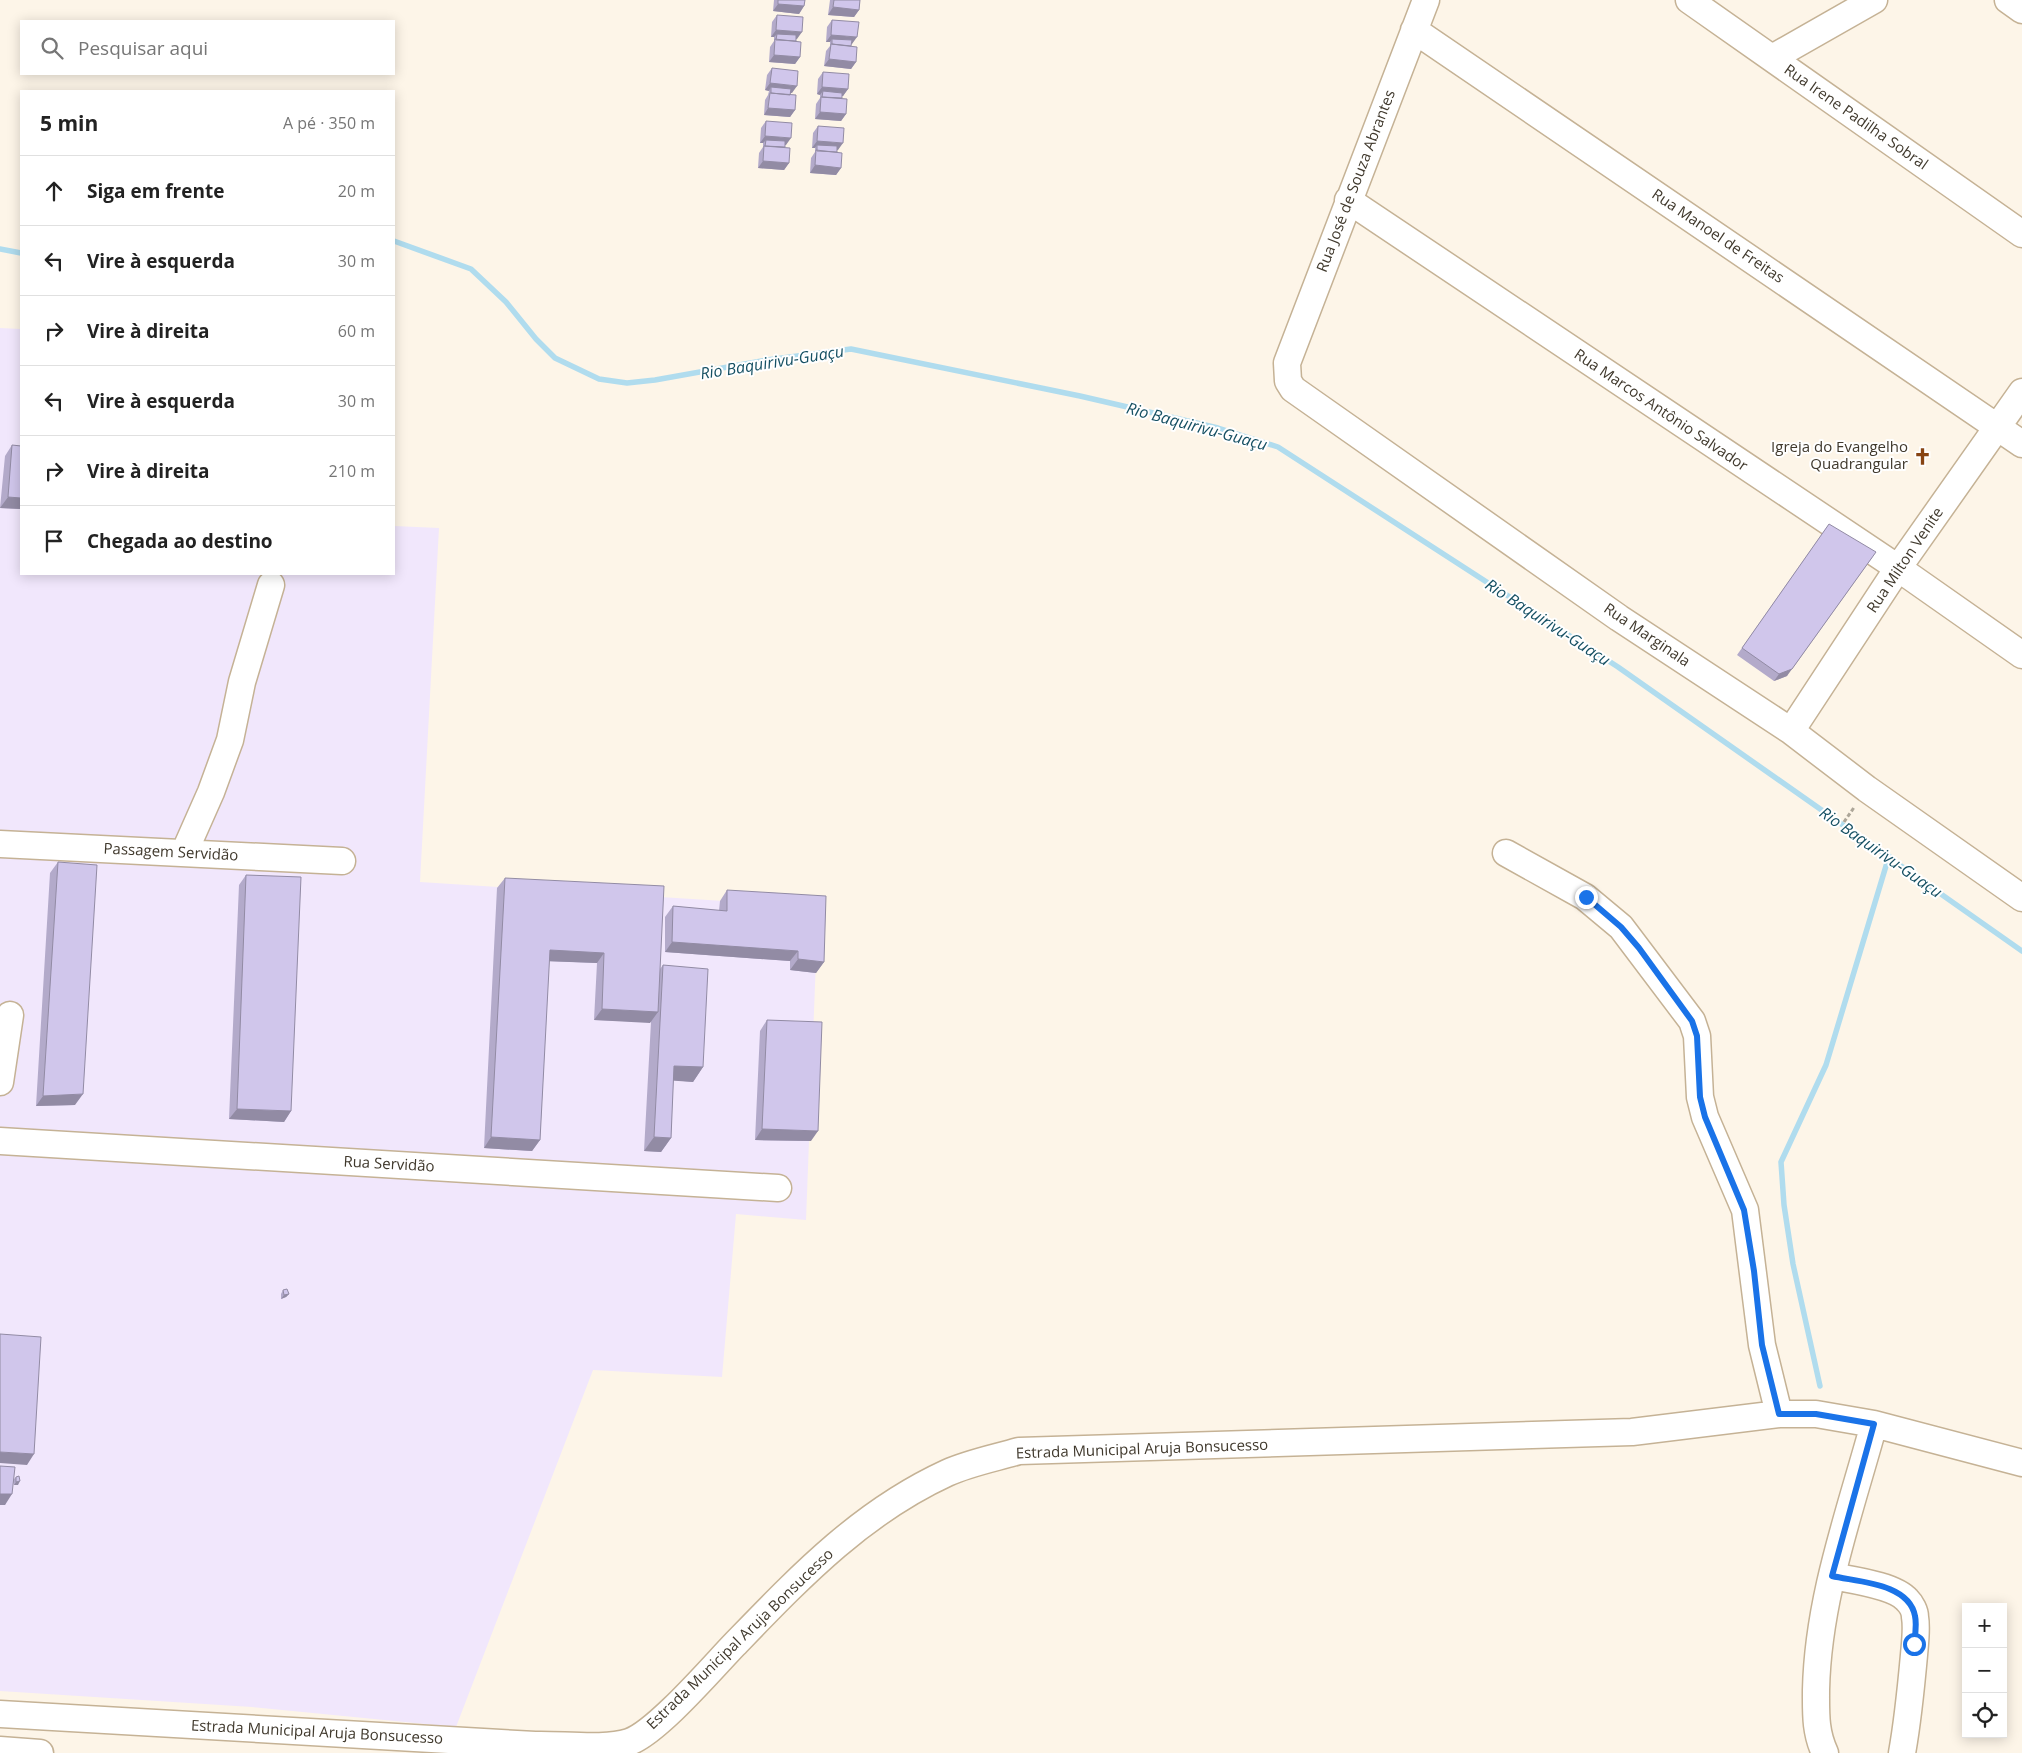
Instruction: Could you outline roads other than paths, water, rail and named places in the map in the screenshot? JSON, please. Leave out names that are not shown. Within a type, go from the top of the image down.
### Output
[{"type":"street","name":"Rua José de Souza Abrantes","points":[[1287,363],[1426,0]]},
{"type":"street","name":"Rua Irene Padilha Sobral","points":[[1689,0],[2022,234]]},
{"type":"street","points":[[1772,58],[1874,0]]},
{"type":"street","points":[[2008,0],[2022,10]]},
{"type":"street","name":"Rua Manoel de Freitas","points":[[1414,30],[2022,444]]},
{"type":"street","name":"Rua Marcos Antônio Salvador","points":[[1348,200],[1898,568],[2022,655]]},
{"type":"street","name":"Rua Marginala","points":[[1287,363],[1288,381],[1294,389],[1620,618],[1791,731],[1867,789],[2022,898]]},
{"type":"street","name":"Rua Milton Venite","points":[[1791,731],[1898,568],[2022,392]]},
{"type":"street","points":[[184,853],[211,792],[230,740],[250,654],[271,584]]},
{"type":"street","name":"Passagem Servidão","points":[[0,844],[342,861]]},
{"type":"street","points":[[1506,854],[1586,897],[1621,927],[1692,1021],[1697,1036],[1700,1097],[1705,1117],[1744,1210],[1754,1271],[1762,1345],[1779,1414]]},
{"type":"street","points":[[0,1082],[10,1015]]},
{"type":"street","name":"Rua Servidão","points":[[0,1141],[778,1188]]},
{"type":"street","name":"Estrada Municipal Aruja Bonsucesso","points":[[0,1714],[535,1745],[601,1746],[629,1742],[663,1718],[812,1565],[854,1530],[890,1504],[948,1472],[1019,1451],[1622,1432],[1779,1414],[1816,1414],[1874,1424],[2022,1463]]},
{"type":"street","points":[[1825,1753],[1816,1728],[1816,1674],[1821,1619],[1874,1424]]},
{"type":"street","points":[[1832,1576],[1899,1593],[1912,1607],[1916,1617],[1909,1712],[1902,1753]]},
{"type":"street","points":[[0,1750],[40,1753]]},
{"type":"waterway","name":"Rio Baquirivu-Guaçu","points":[[395,241],[471,269],[506,302],[536,339],[555,358],[599,379],[627,383],[655,380],[767,360],[851,349],[1080,396],[1218,428],[1278,447],[1618,667],[2022,951]]},
{"type":"waterway","name":"Rio Baquirivu-Guaçu","points":[[0,249],[20,253]]},
{"type":"waterway","points":[[1820,1386],[1793,1264],[1784,1205],[1781,1162],[1826,1065],[1889,856]]},
{"type":"place","name":"Igreja do Evangelho Quadrangular","points":[[1922,456]]}]
